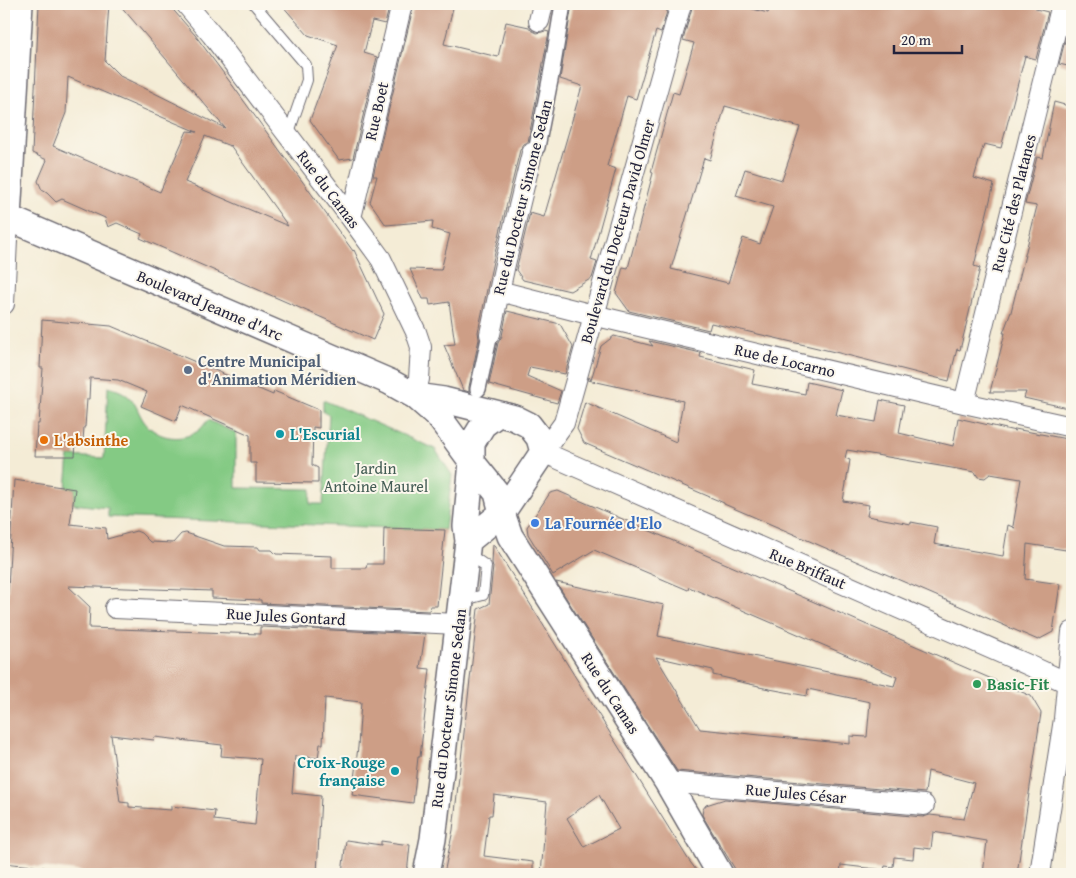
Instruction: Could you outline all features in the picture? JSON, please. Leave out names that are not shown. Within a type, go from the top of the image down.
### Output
[{"type":"street","points":[[4,304],[6,217],[20,4]]},
{"type":"street","name":"Rue du Camas","points":[[186,4],[212,35],[380,259],[416,332],[421,347],[419,378],[415,396]]},
{"type":"street","name":"Rue Boet","points":[[351,218],[402,4]]},
{"type":"street","name":"Rue du Docteur Simone Sedan","points":[[478,389],[532,153],[537,147],[563,4]]},
{"type":"street","name":"Boulevard du Docteur David Olmer","points":[[543,452],[564,423],[681,4]]},
{"type":"street","name":"Rue Cité des Platanes","points":[[964,403],[1062,4]]},
{"type":"street","name":"Boulevard Jeanne d'Arc","points":[[6,217],[390,382],[415,396],[439,418],[472,462]]},
{"type":"street","name":"Rue de Locarno","points":[[499,291],[593,315],[1072,427]]},
{"type":"street","name":"Boulevard Jeanne d'Arc","points":[[415,396],[455,402],[515,418],[529,425],[539,438],[543,452]]},
{"type":"street","name":"Rue du Docteur Simone Sedan","points":[[426,874],[434,829],[467,547],[466,526],[472,443],[483,425],[498,414]]},
{"type":"street","points":[[467,547],[502,513],[543,452]]},
{"type":"street","name":"Rue Briffaut","points":[[543,452],[1070,684]]},
{"type":"street","name":"Rue du Camas","points":[[472,462],[498,493],[502,513],[510,536],[667,782],[720,874]]},
{"type":"street","name":"Rue Jules Gontard","points":[[115,608],[459,613]]},
{"type":"street","points":[[1040,874],[1070,684],[1072,632]]},
{"type":"street","name":"Rue Jules César","points":[[667,782],[924,805]]},
{"type":"lane","points":[[254,4],[306,65],[307,80],[288,135]]},
{"type":"green space","name":"Jardin Antoine Maurel","points":[[108,387],[122,392],[129,397],[148,426],[161,435],[175,438],[191,435],[199,430],[208,420],[236,433],[236,488],[311,489],[310,504],[323,504],[329,415],[323,412],[323,400],[435,449],[452,475],[445,530],[108,517],[108,508],[73,504],[75,489],[66,488],[69,456],[104,458]]},
{"type":"building","points":[[39,4],[109,4],[105,61],[120,76],[225,128],[119,4],[168,4],[195,35],[354,250],[384,314],[373,340],[140,238],[142,234],[117,223],[108,227],[105,218],[62,199],[56,202],[42,190],[38,181],[47,160],[32,153]],"holes":[[[68,77],[197,132],[187,131],[160,192],[53,146],[66,113]],[[205,136],[230,145],[288,226],[185,182]]]},
{"type":"building","points":[[281,4],[390,4],[385,24],[372,21],[364,53],[377,57],[353,158],[339,160],[310,120],[338,45],[308,35]]},
{"type":"building","points":[[414,4],[454,4],[444,44],[498,57],[506,22],[529,27],[537,33],[549,32],[528,142],[520,150],[493,261],[478,332],[479,339],[469,392],[463,390],[444,345],[455,344],[449,302],[430,305],[429,299],[423,299],[410,269],[441,270],[450,234],[432,229],[433,221],[386,225],[370,202],[377,176],[373,176]]},
{"type":"building","points":[[572,4],[669,4],[661,33],[656,31],[636,99],[627,96],[607,166],[616,169],[591,260],[597,262],[592,278],[570,291],[523,280],[516,270],[530,213],[544,217],[582,86],[560,79]]},
{"type":"building","points":[[693,4],[734,4],[768,13],[771,4],[1037,4],[1036,9],[1048,12],[1036,59],[1025,56],[1001,148],[984,144],[974,178],[994,184],[974,266],[980,268],[960,350],[957,349],[949,381],[711,323],[709,330],[629,311],[616,293],[623,267],[628,268],[673,92],[679,94],[694,43],[683,40]],"holes":[[[725,106],[800,127],[782,180],[745,169],[736,196],[773,207],[760,244],[743,238],[728,283],[671,269],[704,158],[710,160]]]},
{"type":"building","points":[[1072,18],[1072,67],[1059,64]]},
{"type":"building","points":[[1054,102],[1072,107],[1072,409],[1024,398],[1026,392],[990,392],[1005,333],[1003,333],[1011,312],[1037,206],[1025,204],[1037,157],[1043,158]]},
{"type":"building","points":[[507,311],[560,324],[573,347],[565,374],[530,367],[527,376],[561,391],[557,403],[489,384]]},
{"type":"building","points":[[42,320],[111,326],[273,395],[274,391],[319,410],[319,428],[313,427],[312,465],[318,468],[318,483],[256,482],[256,463],[250,463],[250,435],[182,405],[176,421],[141,406],[147,392],[118,380],[90,378],[83,442],[76,441],[75,456],[35,456],[43,368],[40,368]]},
{"type":"building","points":[[614,336],[653,346],[649,341],[701,353],[700,357],[755,370],[752,384],[805,394],[807,382],[842,390],[836,415],[876,422],[880,400],[904,405],[899,433],[953,446],[958,418],[1015,431],[1015,429],[1072,440],[1072,510],[1066,550],[1027,544],[1025,579],[1060,584],[1053,632],[1038,640],[584,443],[577,429],[585,402],[676,442],[683,401],[588,380],[589,377],[591,380],[601,346]],"holes":[[[847,450],[975,472],[978,477],[985,478],[990,474],[1021,479],[1013,526],[1015,528],[1008,525],[1003,556],[934,544],[937,527],[867,516],[869,505],[843,501],[850,460],[845,458]]]},
{"type":"building","points":[[14,480],[75,489],[70,524],[106,528],[107,539],[136,531],[141,533],[150,542],[173,543],[181,534],[186,533],[224,546],[258,547],[260,550],[272,550],[276,554],[332,556],[332,568],[366,568],[367,564],[383,564],[384,528],[445,530],[437,606],[430,606],[429,611],[261,603],[261,600],[212,598],[212,591],[68,586],[90,607],[89,628],[260,634],[260,627],[425,634],[420,668],[430,669],[413,803],[352,795],[361,702],[325,698],[323,744],[320,744],[318,758],[295,756],[292,793],[321,796],[317,874],[105,874],[4,863],[4,660]],"holes":[[[111,735],[154,740],[155,737],[222,745],[221,756],[261,759],[255,825],[214,820],[215,811],[171,806],[171,810],[129,807],[129,803],[120,802]]]},
{"type":"building","points":[[558,491],[1031,696],[1041,713],[1017,874],[983,874],[987,841],[933,832],[931,849],[914,847],[913,859],[894,857],[893,867],[885,866],[884,870],[841,865],[840,874],[738,874],[702,815],[706,805],[725,799],[964,819],[974,783],[928,771],[925,793],[677,771],[556,582],[664,605],[658,636],[894,686],[897,677],[689,587],[688,590],[594,550],[553,575],[528,534],[527,527],[550,493]],"holes":[[[656,657],[713,670],[713,675],[759,687],[807,696],[808,689],[870,702],[867,737],[850,736],[850,744],[700,729]]]},
{"type":"building","points":[[493,544],[699,874],[541,874],[547,802],[494,795],[492,815],[489,815],[484,856],[533,862],[533,874],[444,874],[453,830],[478,609],[489,604]],"holes":[[[599,795],[619,829],[584,847],[567,818]]]},
{"type":"building","points":[[346,840],[381,845],[381,841],[410,845],[407,874],[342,874]]},
{"type":"place","name":"Centre Municipal d'Animation Méridien","points":[[188,370]]},
{"type":"place","name":"L'Escurial","points":[[280,434]]},
{"type":"place","name":"L'absinthe","points":[[44,440]]},
{"type":"place","name":"La Fournée d'Elo","points":[[535,523]]},
{"type":"place","name":"Basic-Fit","points":[[977,684]]},
{"type":"place","name":"Croix-Rouge française","points":[[395,771]]}]
